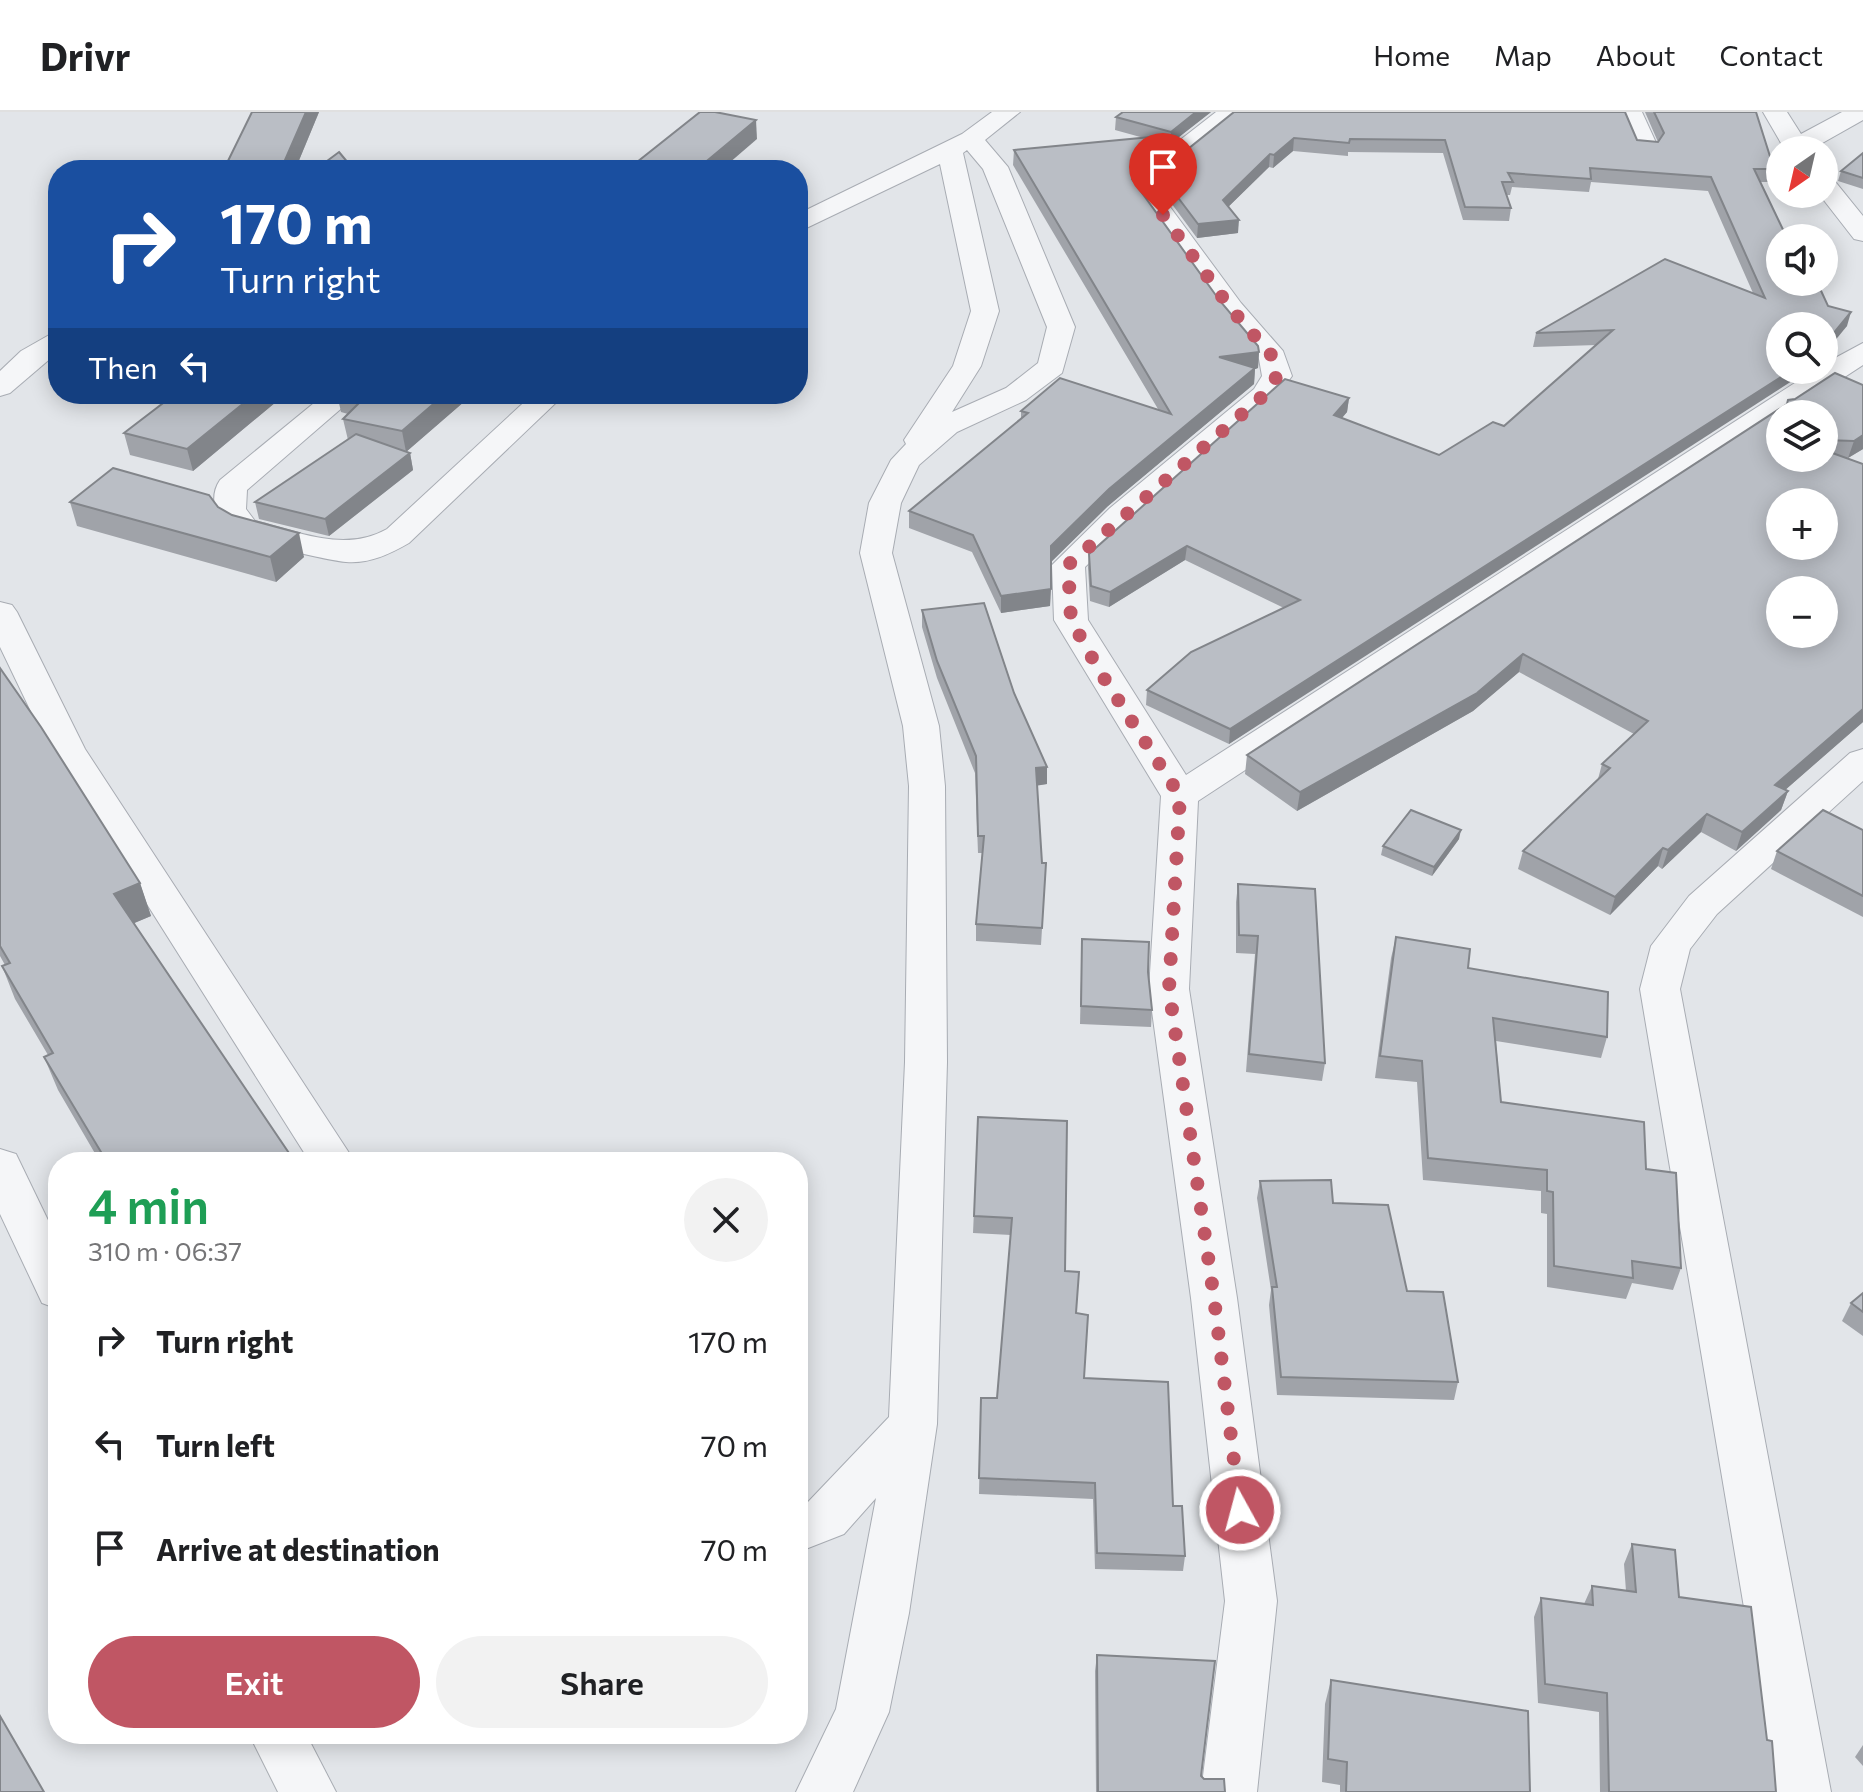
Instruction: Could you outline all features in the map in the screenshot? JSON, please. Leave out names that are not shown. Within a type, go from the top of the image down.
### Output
[{"type":"street","points":[[808,219],[960,144],[1008,112]]},
{"type":"street","points":[[1229,1792],[1251,1601],[1214,1298],[1169,989],[1180,796],[1100,672],[1071,620],[1068,565],[1264,395],[1277,376],[1273,357],[1231,309],[1146,192],[1166,163],[1231,112]]},
{"type":"street","points":[[1630,112],[1646,147]]},
{"type":"street","points":[[1775,112],[1789,136]]},
{"type":"street","points":[[1817,136],[1860,112]]},
{"type":"street","points":[[906,460],[946,426],[1016,394],[1052,367],[1061,327],[995,167],[960,144]]},
{"type":"street","points":[[824,1792],[862,1712],[883,1613],[913,1424],[926,1062],[927,786],[921,726],[876,553],[885,503],[906,460],[967,366],[985,311],[960,144]]},
{"type":"street","points":[[1838,202],[1863,233]]},
{"type":"street","points":[[0,387],[31,357],[48,346]]},
{"type":"street","points":[[1180,796],[1863,352]]},
{"type":"street","points":[[331,404],[231,487],[230,510],[244,528],[347,553],[376,549],[398,536],[539,404]]},
{"type":"street","points":[[0,612],[67,749],[327,1152]]},
{"type":"street","points":[[1803,1792],[1660,989],[1671,946],[1703,905],[1863,761]]},
{"type":"street","points":[[0,1166],[48,1269]]},
{"type":"street","points":[[808,1526],[826,1518],[913,1424]]},
{"type":"street","points":[[282,1744],[308,1792]]},
{"type":"building","points":[[252,112],[306,112],[285,160],[228,160]]},
{"type":"building","points":[[700,112],[756,120],[708,160],[640,160]]},
{"type":"building","points":[[1123,112],[1196,112],[1171,132],[1116,117]]},
{"type":"building","points":[[1234,112],[1625,112],[1637,140],[1658,142],[1664,133],[1654,112],[1756,112],[1766,144],[1766,169],[1754,169],[1766,194],[1766,208],[1773,208],[1780,224],[1766,224],[1766,296],[1823,296],[1828,306],[1851,312],[1838,328],[1838,312],[1766,312],[1766,384],[1770,384],[1230,729],[1147,690],[1191,652],[1300,600],[1187,546],[1110,592],[1091,586],[1089,554],[1285,379],[1349,398],[1334,415],[1439,455],[1493,422],[1504,426],[1613,330],[1536,333],[1665,259],[1765,298],[1711,177],[1590,168],[1591,179],[1508,173],[1513,182],[1502,182],[1511,208],[1465,207],[1445,140],[1350,139],[1349,143],[1294,138],[1274,155],[1270,154],[1223,200],[1239,220],[1198,224],[1164,179],[1178,157]]},
{"type":"building","points":[[1162,136],[1132,179],[1220,301],[1258,346],[1259,352],[1219,357],[1255,368],[1109,489],[1051,546],[1051,589],[1001,596],[973,535],[909,511],[1028,413],[1021,411],[1060,378],[1171,414],[1014,150]]},
{"type":"building","points":[[339,152],[346,160],[328,160]]},
{"type":"building","points":[[1863,153],[1863,178],[1841,171]]},
{"type":"building","points":[[1838,374],[1863,385],[1863,435],[1854,441],[1838,440],[1838,400],[1788,400],[1795,399],[1818,384],[1838,384]]},
{"type":"building","points":[[162,404],[243,404],[187,449],[124,433]]},
{"type":"building","points":[[358,404],[433,404],[402,431],[343,419]]},
{"type":"building","points":[[1766,418],[1766,472],[1838,472],[1838,455],[1863,464],[1863,709],[1775,785],[1788,791],[1742,832],[1707,814],[1668,850],[1663,848],[1615,897],[1523,851],[1610,768],[1602,764],[1648,721],[1523,654],[1477,693],[1300,792],[1247,755]]},
{"type":"building","points":[[356,434],[410,453],[325,519],[255,502]]},
{"type":"building","points":[[113,468],[209,495],[218,507],[232,515],[299,533],[270,557],[70,502]]},
{"type":"building","points":[[984,603],[1014,693],[1047,767],[1036,768],[1042,863],[1046,863],[1042,928],[976,924],[984,836],[978,836],[976,756],[937,661],[922,610]]},
{"type":"building","points":[[0,668],[140,883],[114,894],[288,1152],[101,1152],[44,1057],[53,1053],[2,966],[10,963],[0,946]]},
{"type":"building","points":[[1411,810],[1461,830],[1434,867],[1383,846]]},
{"type":"building","points":[[1823,810],[1863,830],[1863,896],[1777,851]]},
{"type":"building","points":[[1238,884],[1315,889],[1325,1063],[1249,1054],[1258,936],[1239,935]]},
{"type":"building","points":[[1396,937],[1470,949],[1468,968],[1608,992],[1607,1037],[1493,1018],[1501,1102],[1644,1122],[1646,1169],[1676,1173],[1681,1268],[1632,1261],[1633,1278],[1554,1266],[1553,1192],[1547,1191],[1547,1170],[1428,1158],[1422,1061],[1380,1056]]},
{"type":"building","points":[[1082,939],[1149,942],[1152,1010],[1081,1006]]},
{"type":"building","points":[[978,1117],[1067,1121],[1065,1271],[1079,1272],[1076,1313],[1088,1315],[1084,1378],[1168,1382],[1173,1506],[1182,1506],[1185,1556],[1097,1553],[1095,1483],[979,1478],[981,1398],[997,1398],[1012,1218],[974,1216]]},
{"type":"building","points":[[1331,1180],[1333,1203],[1388,1205],[1407,1291],[1443,1292],[1458,1382],[1281,1377],[1272,1287],[1277,1287],[1260,1181]]},
{"type":"building","points":[[1863,1293],[1863,1312],[1851,1303]]},
{"type":"building","points":[[1632,1544],[1675,1550],[1679,1597],[1751,1607],[1767,1740],[1772,1741],[1776,1792],[1609,1792],[1607,1693],[1545,1684],[1541,1598],[1593,1605],[1592,1586],[1636,1592]]},
{"type":"building","points":[[1097,1655],[1215,1661],[1201,1776],[1204,1779],[1224,1779],[1225,1792],[1098,1792]]},
{"type":"building","points":[[1331,1680],[1528,1711],[1530,1792],[1346,1792],[1347,1762],[1328,1759]]},
{"type":"building","points":[[0,1716],[44,1792],[0,1792]]},
{"type":"route","points":[[1163,215],[1231,309],[1273,357],[1277,376],[1264,395],[1121,515],[1068,565],[1071,620],[1100,672],[1180,796],[1169,989],[1214,1298],[1240,1510]]}]
